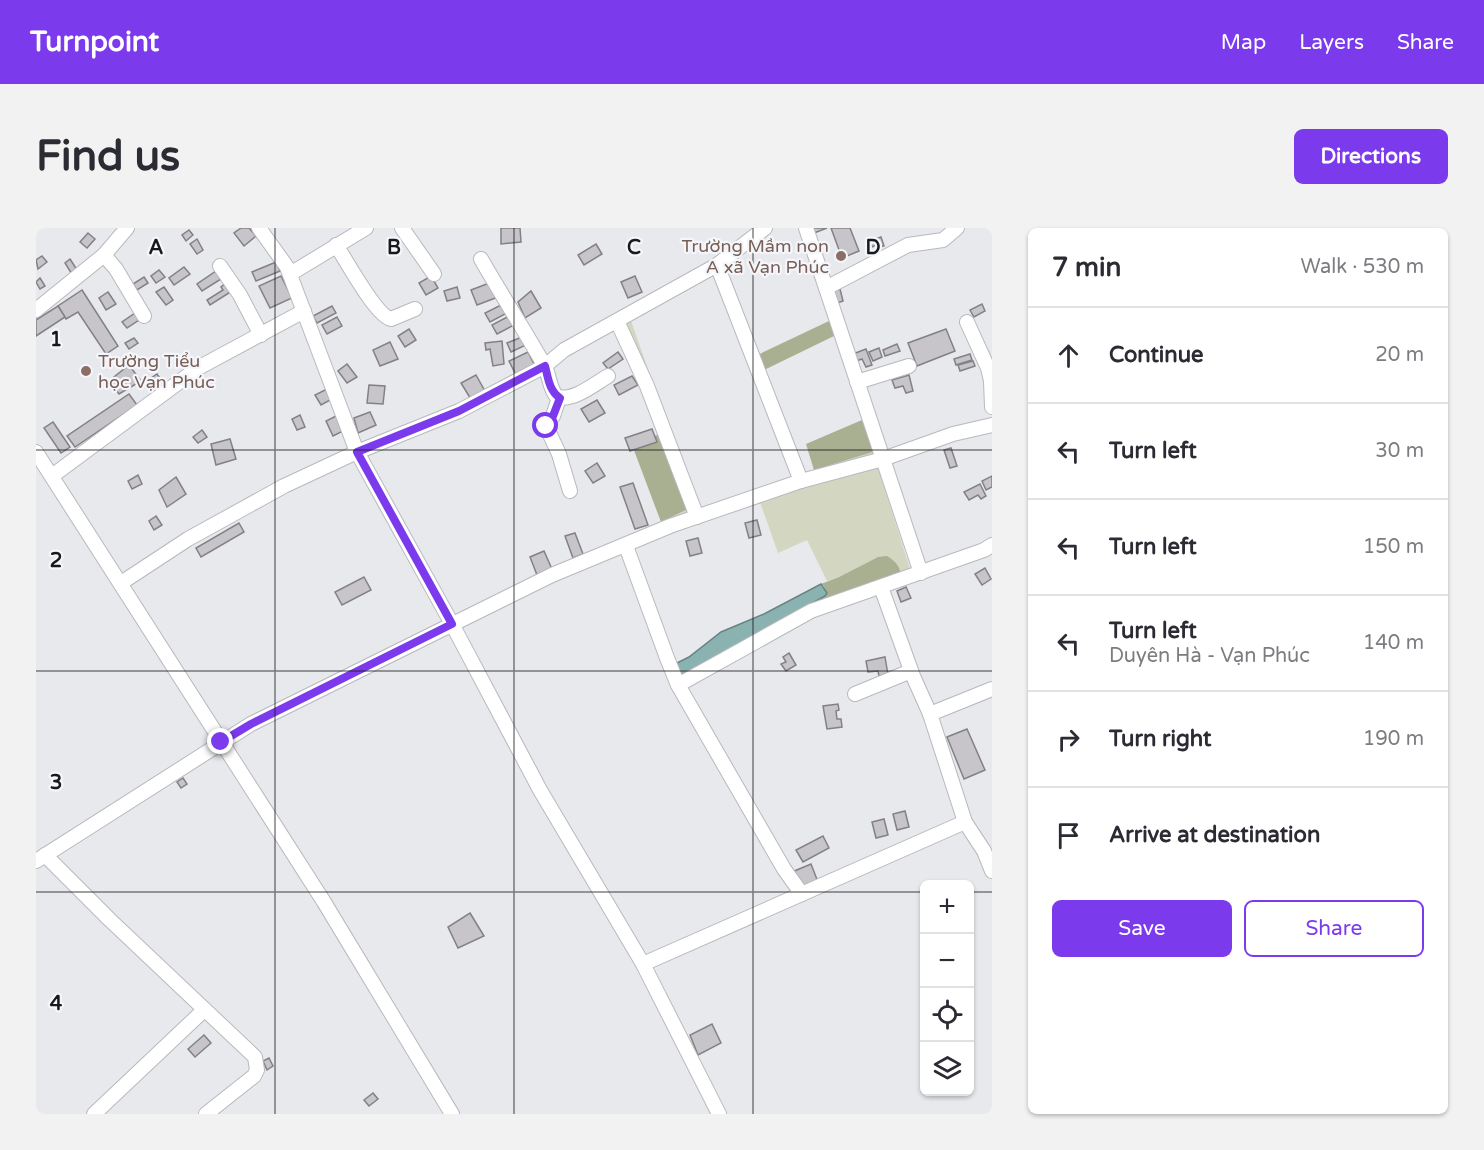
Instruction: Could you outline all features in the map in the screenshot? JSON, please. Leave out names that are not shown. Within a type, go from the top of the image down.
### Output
[{"type":"street","points":[[36,310],[104,255],[127,228]]},
{"type":"street","points":[[259,228],[287,267],[357,452],[540,790],[643,964],[719,1114]]},
{"type":"street","points":[[290,274],[366,228]]},
{"type":"street","points":[[402,228],[434,274]]},
{"type":"street","points":[[121,583],[188,539],[284,486],[357,452],[459,411],[545,366],[564,350],[717,265],[765,228]]},
{"type":"street","points":[[806,228],[921,573]]},
{"type":"street","points":[[826,288],[908,245],[943,240],[957,228]]},
{"type":"street","points":[[336,245],[372,302],[385,318],[391,319],[415,309]]},
{"type":"street","points":[[104,255],[116,269],[144,316]]},
{"type":"street","points":[[481,259],[545,366],[551,387],[556,396],[560,398]]},
{"type":"street","points":[[717,265],[801,480]]},
{"type":"street","points":[[220,266],[240,295],[261,335]]},
{"type":"street","points":[[52,476],[198,368],[304,311]]},
{"type":"street","points":[[617,321],[646,386],[697,517]]},
{"type":"street","points":[[967,322],[988,368],[992,407]]},
{"type":"street","points":[[857,382],[909,366]]},
{"type":"street","points":[[560,398],[582,392],[608,376]]},
{"type":"street","points":[[560,398],[546,426],[559,454],[570,491]]},
{"type":"street","points":[[206,1114],[254,1076],[257,1067],[255,1057],[41,858],[251,724],[552,575],[697,517],[801,480],[883,459],[952,434],[992,425]]},
{"type":"street","points":[[36,452],[324,902],[452,1114]]},
{"type":"street","points":[[678,685],[811,611],[921,573],[992,545]]},
{"type":"street","points":[[626,546],[678,685],[784,869],[802,894]]},
{"type":"street","points":[[880,587],[911,671],[930,714],[966,822],[988,850],[992,871]]},
{"type":"street","points":[[855,694],[911,671]]},
{"type":"street","points":[[930,714],[992,689]]},
{"type":"street","points":[[643,964],[966,822]]},
{"type":"street","points":[[94,1114],[204,1010]]},
{"type":"green space","points":[[629,315],[697,509],[873,452],[910,569],[901,574],[878,557],[827,581],[807,540],[778,553],[760,502],[666,534],[661,522],[690,508],[621,319]]},
{"type":"green space","points":[[829,321],[834,336],[756,374],[749,359]]},
{"type":"green space","points":[[862,420],[873,452],[814,470],[806,444]]},
{"type":"green space","points":[[662,433],[690,508],[661,522],[632,445]]},
{"type":"green space","points":[[887,556],[896,564],[901,574],[680,685],[825,596],[824,586],[821,584],[878,557]]},
{"type":"water","points":[[821,584],[827,593],[825,596],[679,678],[675,664],[689,657],[721,632],[764,614]]},
{"type":"building","points":[[241,228],[249,228],[256,236],[244,246],[234,233]]},
{"type":"building","points":[[501,228],[520,228],[521,242],[501,244]]},
{"type":"building","points":[[811,228],[827,228],[814,233]]},
{"type":"building","points":[[831,228],[850,228],[859,251],[842,258]]},
{"type":"building","points":[[189,230],[193,235],[186,241],[182,235]]},
{"type":"building","points":[[88,233],[95,239],[87,248],[80,242]]},
{"type":"building","points":[[881,237],[884,246],[879,247],[878,244],[872,247],[870,241]]},
{"type":"building","points":[[197,239],[203,250],[197,254],[190,244]]},
{"type":"building","points":[[596,244],[602,254],[584,265],[578,255]]},
{"type":"building","points":[[42,256],[47,262],[38,269],[36,260]]},
{"type":"building","points":[[70,259],[79,273],[73,276],[65,263]]},
{"type":"building","points":[[276,262],[280,271],[256,281],[252,272]]},
{"type":"building","points":[[184,267],[190,274],[174,285],[169,278]]},
{"type":"building","points":[[159,270],[165,277],[156,283],[151,276]]},
{"type":"building","points":[[216,271],[221,279],[202,291],[197,284]]},
{"type":"building","points":[[281,276],[292,298],[270,308],[259,286]]},
{"type":"building","points":[[431,276],[438,288],[426,295],[419,283]]},
{"type":"building","points":[[635,276],[642,292],[628,298],[621,282]]},
{"type":"building","points":[[144,277],[148,283],[137,290],[133,284]]},
{"type":"building","points":[[40,278],[45,286],[40,289],[36,282]]},
{"type":"building","points":[[492,282],[498,297],[477,305],[471,290]]},
{"type":"building","points":[[226,283],[232,291],[210,305],[207,300],[223,290],[221,287]]},
{"type":"building","points":[[164,287],[173,300],[166,305],[156,292]]},
{"type":"building","points":[[457,287],[460,298],[447,301],[444,291]]},
{"type":"building","points":[[840,289],[843,301],[837,303],[834,291]]},
{"type":"building","points":[[82,290],[118,346],[106,354],[78,312],[66,319],[58,306]]},
{"type":"building","points":[[531,291],[541,308],[525,318],[518,302]]},
{"type":"building","points":[[108,292],[116,304],[106,310],[99,298]]},
{"type":"building","points":[[503,304],[507,313],[490,322],[485,313]]},
{"type":"building","points":[[982,304],[985,311],[974,317],[970,310]]},
{"type":"building","points":[[58,306],[65,317],[36,336],[36,320]]},
{"type":"building","points":[[332,306],[336,313],[317,323],[313,316]]},
{"type":"building","points":[[135,313],[139,320],[127,328],[122,322]]},
{"type":"building","points":[[509,316],[514,325],[497,334],[492,325]]},
{"type":"building","points":[[337,317],[342,326],[327,334],[322,325]]},
{"type":"building","points":[[409,329],[416,340],[405,347],[398,336]]},
{"type":"building","points":[[946,329],[955,351],[917,366],[908,343]]},
{"type":"building","points":[[522,337],[526,345],[511,352],[507,343]]},
{"type":"building","points":[[134,338],[138,343],[129,349],[125,343]]},
{"type":"building","points":[[502,341],[504,364],[493,366],[490,349],[486,350],[485,343]]},
{"type":"building","points":[[390,342],[398,359],[380,366],[373,350]]},
{"type":"building","points":[[897,344],[900,351],[885,356],[883,350]]},
{"type":"building","points":[[879,348],[882,357],[873,361],[869,352]]},
{"type":"building","points":[[866,349],[872,365],[866,367],[862,359],[856,361],[853,354]]},
{"type":"building","points":[[528,352],[536,368],[517,377],[509,361]]},
{"type":"building","points":[[618,352],[623,359],[608,369],[603,363]]},
{"type":"building","points":[[970,354],[972,360],[956,365],[954,359]]},
{"type":"building","points":[[973,361],[975,366],[960,371],[958,365]]},
{"type":"building","points":[[347,364],[357,377],[347,383],[338,371]]},
{"type":"building","points":[[129,365],[141,381],[119,394],[109,381]]},
{"type":"building","points":[[157,374],[165,386],[155,392],[148,380]]},
{"type":"building","points":[[476,375],[486,393],[472,401],[461,383]]},
{"type":"building","points":[[909,375],[913,391],[906,393],[903,386],[895,388],[892,380]]},
{"type":"building","points":[[632,376],[638,385],[619,395],[614,385]]},
{"type":"building","points":[[369,385],[385,386],[383,404],[367,403]]},
{"type":"building","points":[[327,389],[332,399],[321,405],[315,395]]},
{"type":"building","points":[[129,394],[137,405],[75,447],[67,436]]},
{"type":"building","points":[[597,400],[605,413],[589,422],[581,409]]},
{"type":"building","points":[[370,412],[376,425],[358,433],[354,418]]},
{"type":"building","points":[[300,415],[305,427],[297,430],[292,419]]},
{"type":"building","points":[[338,415],[345,430],[333,436],[326,421]]},
{"type":"building","points":[[53,422],[70,447],[61,453],[44,428]]},
{"type":"building","points":[[652,429],[657,442],[630,451],[625,438]]},
{"type":"building","points":[[202,430],[207,437],[198,443],[193,437]]},
{"type":"building","points":[[230,439],[236,459],[216,465],[211,444]]},
{"type":"building","points":[[951,448],[957,466],[950,468],[944,450]]},
{"type":"building","points":[[597,463],[605,476],[593,483],[585,471]]},
{"type":"building","points":[[138,475],[142,484],[132,489],[128,481]]},
{"type":"building","points":[[992,476],[992,487],[986,490],[982,481]]},
{"type":"building","points":[[176,477],[186,494],[167,507],[159,490]]},
{"type":"building","points":[[633,483],[648,525],[635,529],[620,487]]},
{"type":"building","points":[[980,484],[986,496],[981,499],[978,495],[969,500],[964,492]]},
{"type":"building","points":[[156,516],[162,525],[154,530],[149,521]]},
{"type":"building","points":[[757,520],[761,535],[749,538],[745,523]]},
{"type":"building","points":[[239,523],[244,532],[201,557],[196,548]]},
{"type":"building","points":[[575,533],[583,554],[573,558],[565,536]]},
{"type":"building","points":[[698,538],[702,553],[690,556],[686,541]]},
{"type":"building","points":[[544,551],[552,569],[537,575],[530,557]]},
{"type":"building","points":[[985,568],[991,579],[982,585],[975,574]]},
{"type":"building","points":[[364,577],[371,590],[342,605],[335,592]]},
{"type":"building","points":[[906,587],[911,598],[901,602],[897,591]]},
{"type":"building","points":[[789,653],[796,665],[786,671],[781,664],[786,662],[783,657]]},
{"type":"building","points":[[885,657],[888,675],[879,676],[878,671],[868,672],[866,661]]},
{"type":"building","points":[[838,704],[837,719],[841,719],[842,727],[827,729],[823,706]]},
{"type":"building","points":[[967,729],[985,770],[964,779],[947,737]]},
{"type":"building","points":[[183,778],[187,784],[181,788],[177,782]]},
{"type":"building","points":[[905,811],[909,827],[897,830],[893,814]]},
{"type":"building","points":[[884,819],[888,835],[876,838],[872,822]]},
{"type":"building","points":[[823,836],[829,848],[803,862],[796,850]]},
{"type":"building","points":[[811,864],[818,882],[800,890],[792,872]]},
{"type":"building","points":[[470,913],[484,936],[458,948],[448,927]]},
{"type":"building","points":[[712,1024],[721,1043],[698,1055],[690,1035]]},
{"type":"building","points":[[204,1035],[211,1043],[195,1057],[188,1049]]},
{"type":"building","points":[[269,1058],[273,1066],[267,1070],[263,1061]]},
{"type":"building","points":[[373,1093],[378,1099],[369,1106],[364,1100]]},
{"type":"place","name":"Trường Mầm non A xã Vạn Phúc","points":[[841,256]]},
{"type":"place","name":"Trường Tiểu học Vạn Phúc","points":[[86,371]]},
{"type":"route","points":[[221,742],[251,724],[452,624],[357,452],[459,411],[545,366],[551,387],[556,396],[560,398],[546,426]]}]
